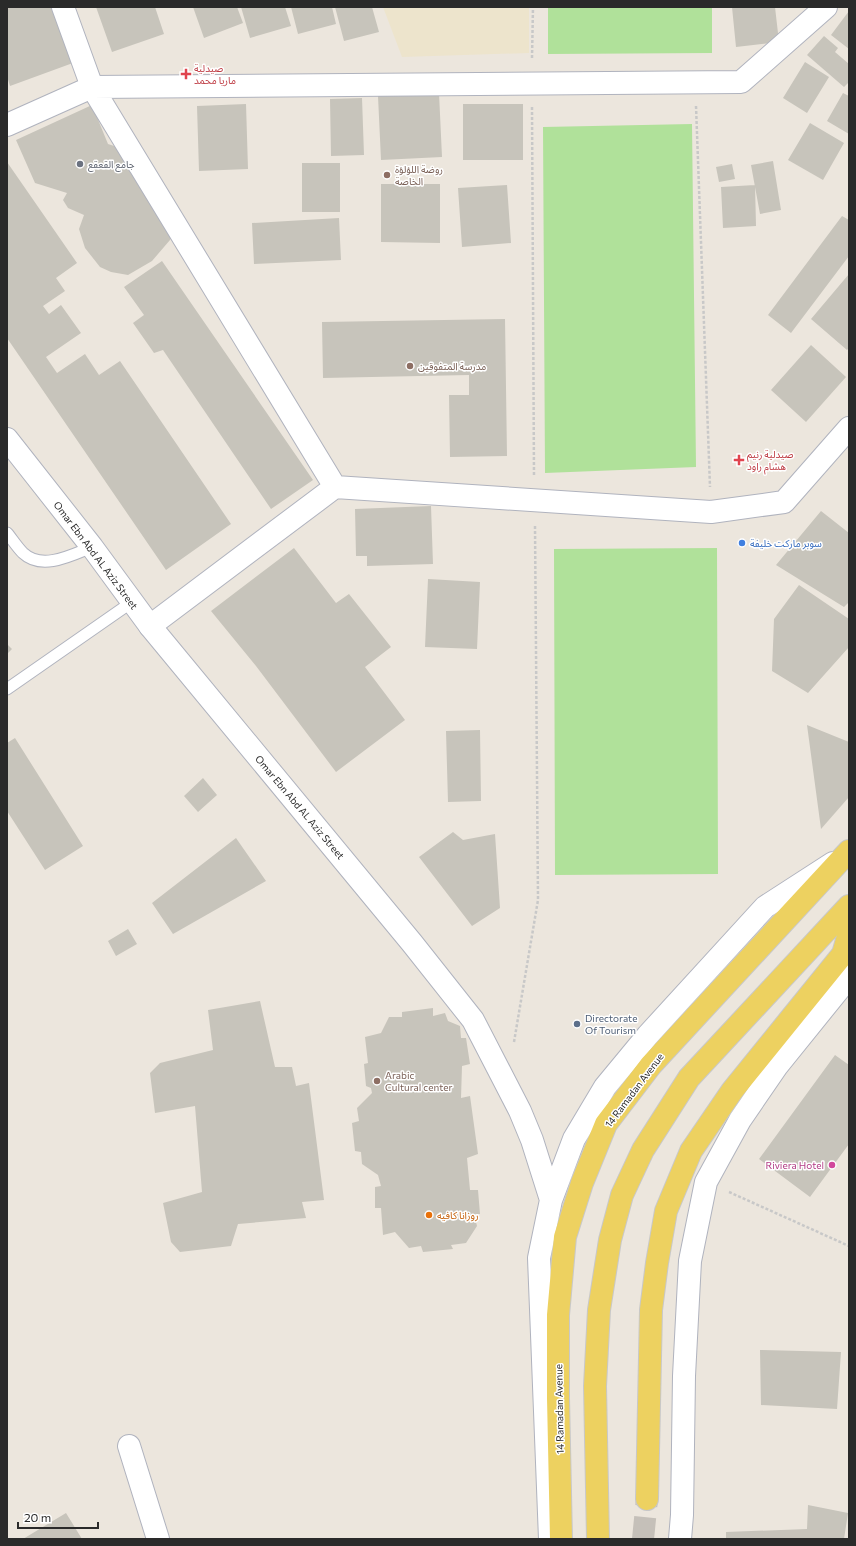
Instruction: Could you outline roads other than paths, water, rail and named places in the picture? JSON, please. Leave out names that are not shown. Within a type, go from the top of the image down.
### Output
[{"type":"main road","name":"14 Ramadan Avenue","points":[[552,1537],[558,1398],[558,1315],[565,1237],[582,1183],[606,1124],[651,1065],[846,853]]},
{"type":"main road","points":[[598,1539],[595,1386],[599,1310],[610,1240],[622,1195],[643,1150],[689,1078],[849,906]]},
{"type":"main road","points":[[647,1499],[651,1310],[666,1211],[691,1152],[732,1091],[843,954],[849,933]]},
{"type":"street","points":[[63,7],[92,87],[335,487]]},
{"type":"street","points":[[7,125],[92,87],[532,82],[741,82],[826,7]]},
{"type":"street","points":[[150,626],[335,487],[534,499],[711,512],[784,502],[849,428]]},
{"type":"street","name":"Omar Ebn Abd AL Aziz Street","points":[[7,439],[92,547],[150,626],[407,937],[473,1020],[520,1111],[532,1140],[551,1200]]},
{"type":"street","points":[[552,1537],[539,1258],[551,1200],[574,1139],[605,1087],[648,1035],[764,907],[846,853]]},
{"type":"street","points":[[680,1539],[682,1516],[684,1376],[690,1261],[706,1182],[740,1120],[777,1066],[840,988],[849,971]]},
{"type":"street","points":[[130,1446],[158,1539]]},
{"type":"lane","points":[[7,533],[23,554],[41,561],[59,559],[92,547]]},
{"type":"lane","points":[[7,689],[132,602]]},
{"type":"tunnel","points":[[643,1539],[647,1499]]},
{"type":"place","name":"صيدلية ماريا محمد","points":[[186,74]]},
{"type":"place","name":"جامع القعقع","points":[[80,164]]},
{"type":"place","name":"روضة اللؤلؤة الخاصة","points":[[387,175]]},
{"type":"place","name":"مدرسة المتفوقين","points":[[410,366]]},
{"type":"place","name":"صيدلية رنيم هشام راود","points":[[739,460]]},
{"type":"place","name":"سوبر ماركت خليفة","points":[[742,543]]},
{"type":"place","name":"Directorate Of Tourism","points":[[577,1024]]},
{"type":"place","name":"Arabic Cultural center","points":[[377,1081]]},
{"type":"place","name":"Riviera Hotel","points":[[832,1165]]},
{"type":"place","name":"روزانا كافيه","points":[[429,1215]]}]
